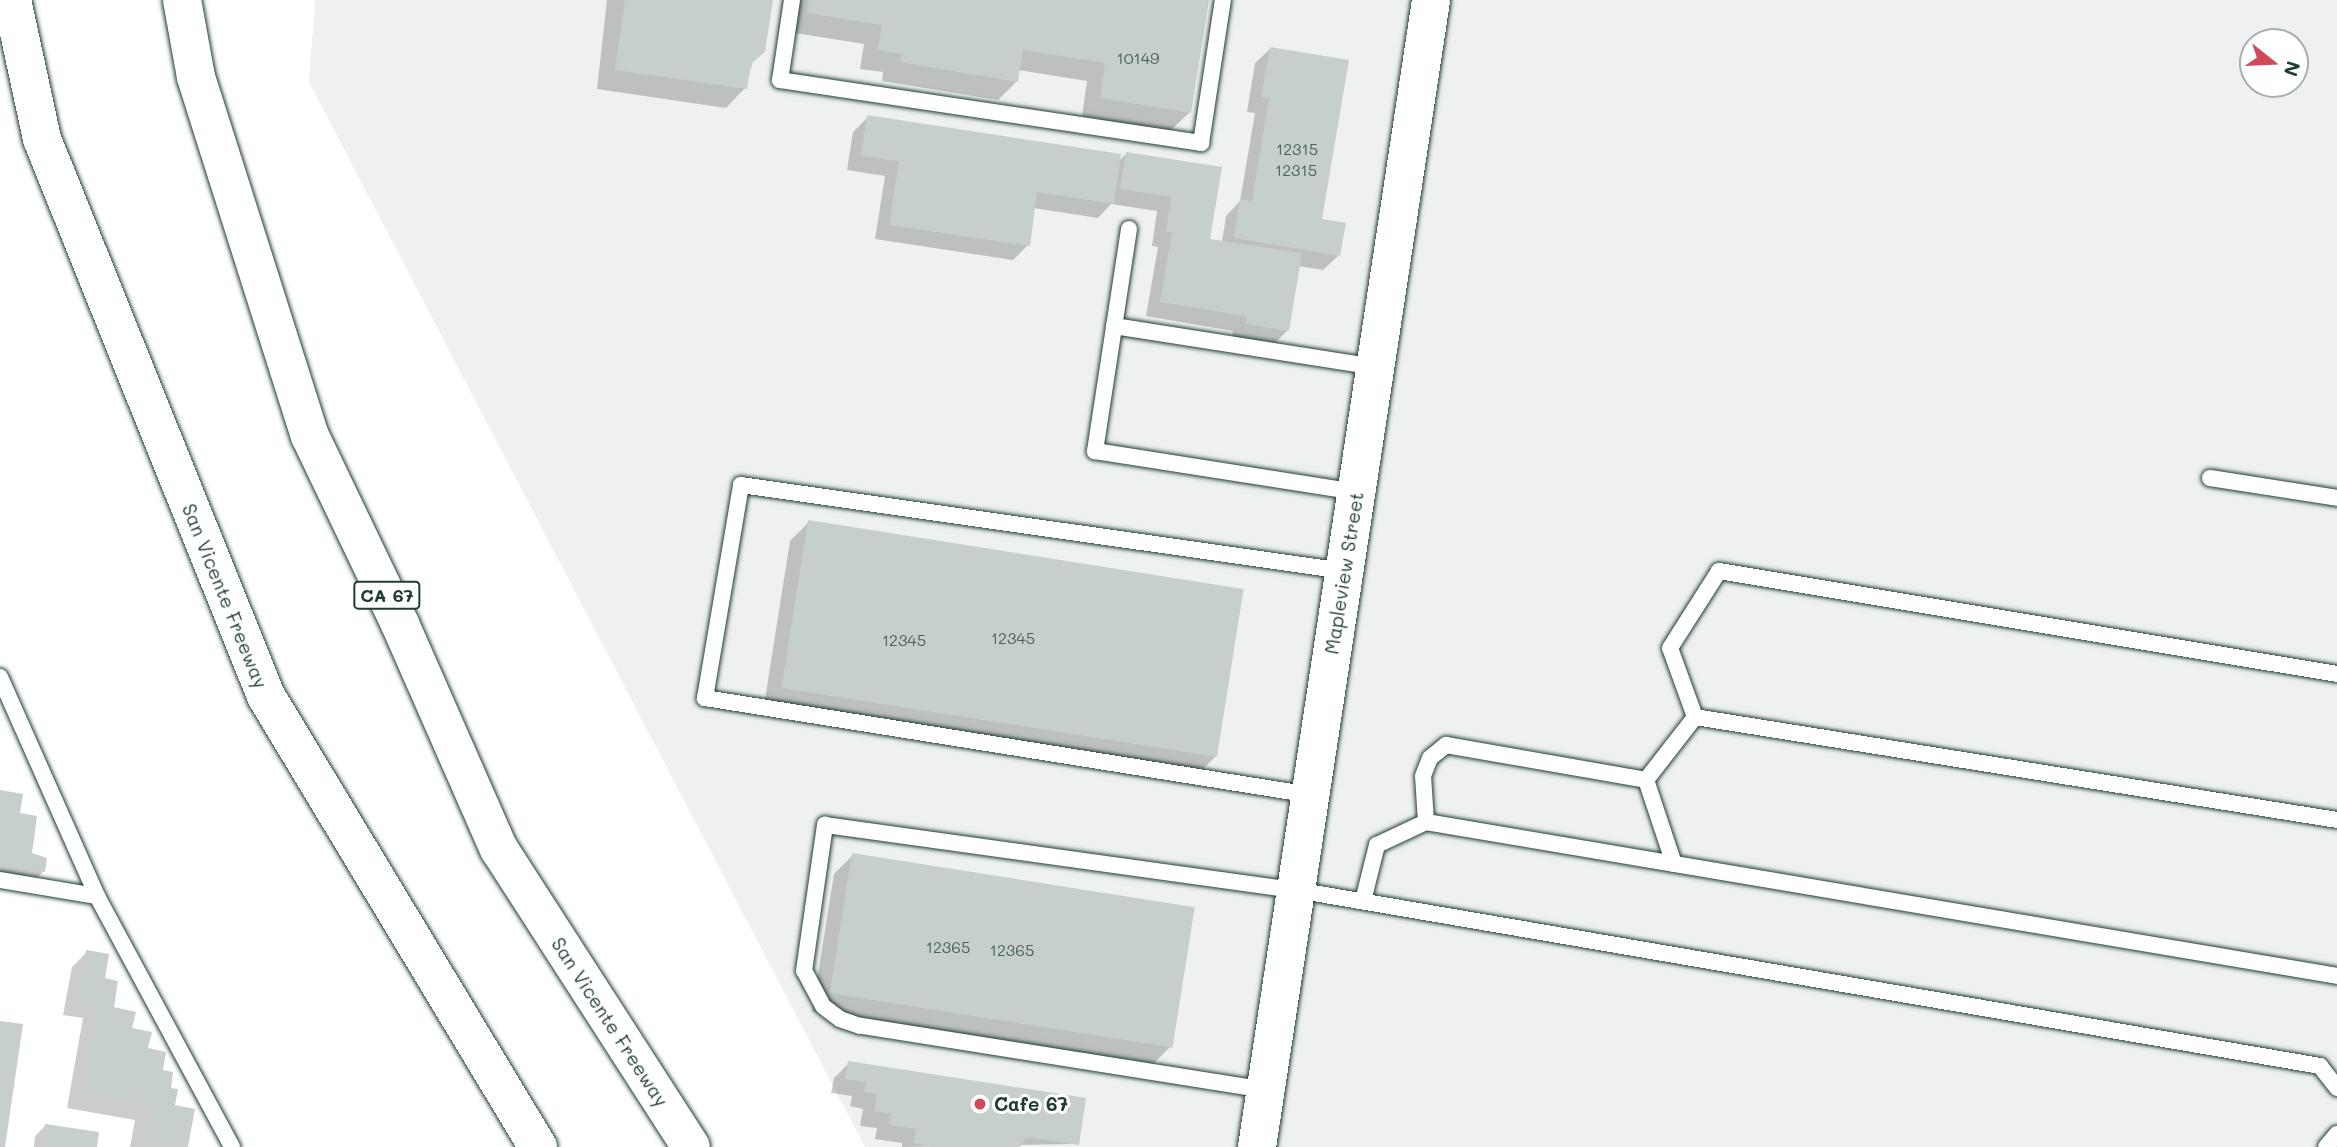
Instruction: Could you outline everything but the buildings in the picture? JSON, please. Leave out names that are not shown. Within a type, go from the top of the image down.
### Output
[{"type":"main road","name":"San Vicente Freeway","points":[[12,0],[42,139],[266,696],[538,1147]]},
{"type":"main road","name":"San Vicente Freeway","points":[[182,0],[196,77],[310,436],[400,624],[499,849],[691,1147]]},
{"type":"main road","name":"Mapleview Street","points":[[1257,1147],[1431,0]]},
{"type":"lane","points":[[792,0],[780,80],[1201,143],[1223,0]]},
{"type":"lane","points":[[1129,229],[1095,451],[1356,492]]},
{"type":"lane","points":[[1114,326],[1376,367]]},
{"type":"lane","points":[[2210,478],[2337,498]]},
{"type":"lane","points":[[1311,795],[705,698],[741,485],[1344,571]]},
{"type":"lane","points":[[1695,716],[1670,648],[1719,571],[2337,674]]},
{"type":"lane","points":[[0,677],[97,896],[232,1147]]},
{"type":"lane","points":[[1646,780],[1695,716]]},
{"type":"lane","points":[[1695,716],[2337,820]]},
{"type":"lane","points":[[1426,822],[1423,776],[1430,758],[1446,745],[1646,780]]},
{"type":"lane","points":[[1646,780],[1674,864]]},
{"type":"lane","points":[[1363,901],[1377,845],[1426,822],[2337,976]]},
{"type":"lane","points":[[1266,1090],[860,1027],[840,1020],[823,1006],[804,971],[825,825],[1296,890],[2320,1066],[2337,1088]]},
{"type":"lane","points":[[0,880],[97,896]]},
{"type":"lane","points":[[2326,1147],[2337,1134]]},
{"type":"shaded area","points":[[315,0],[2337,0],[2337,1147],[865,1147],[309,82]]},
{"type":"place","name":"Cafe 67","points":[[980,1104]]}]
